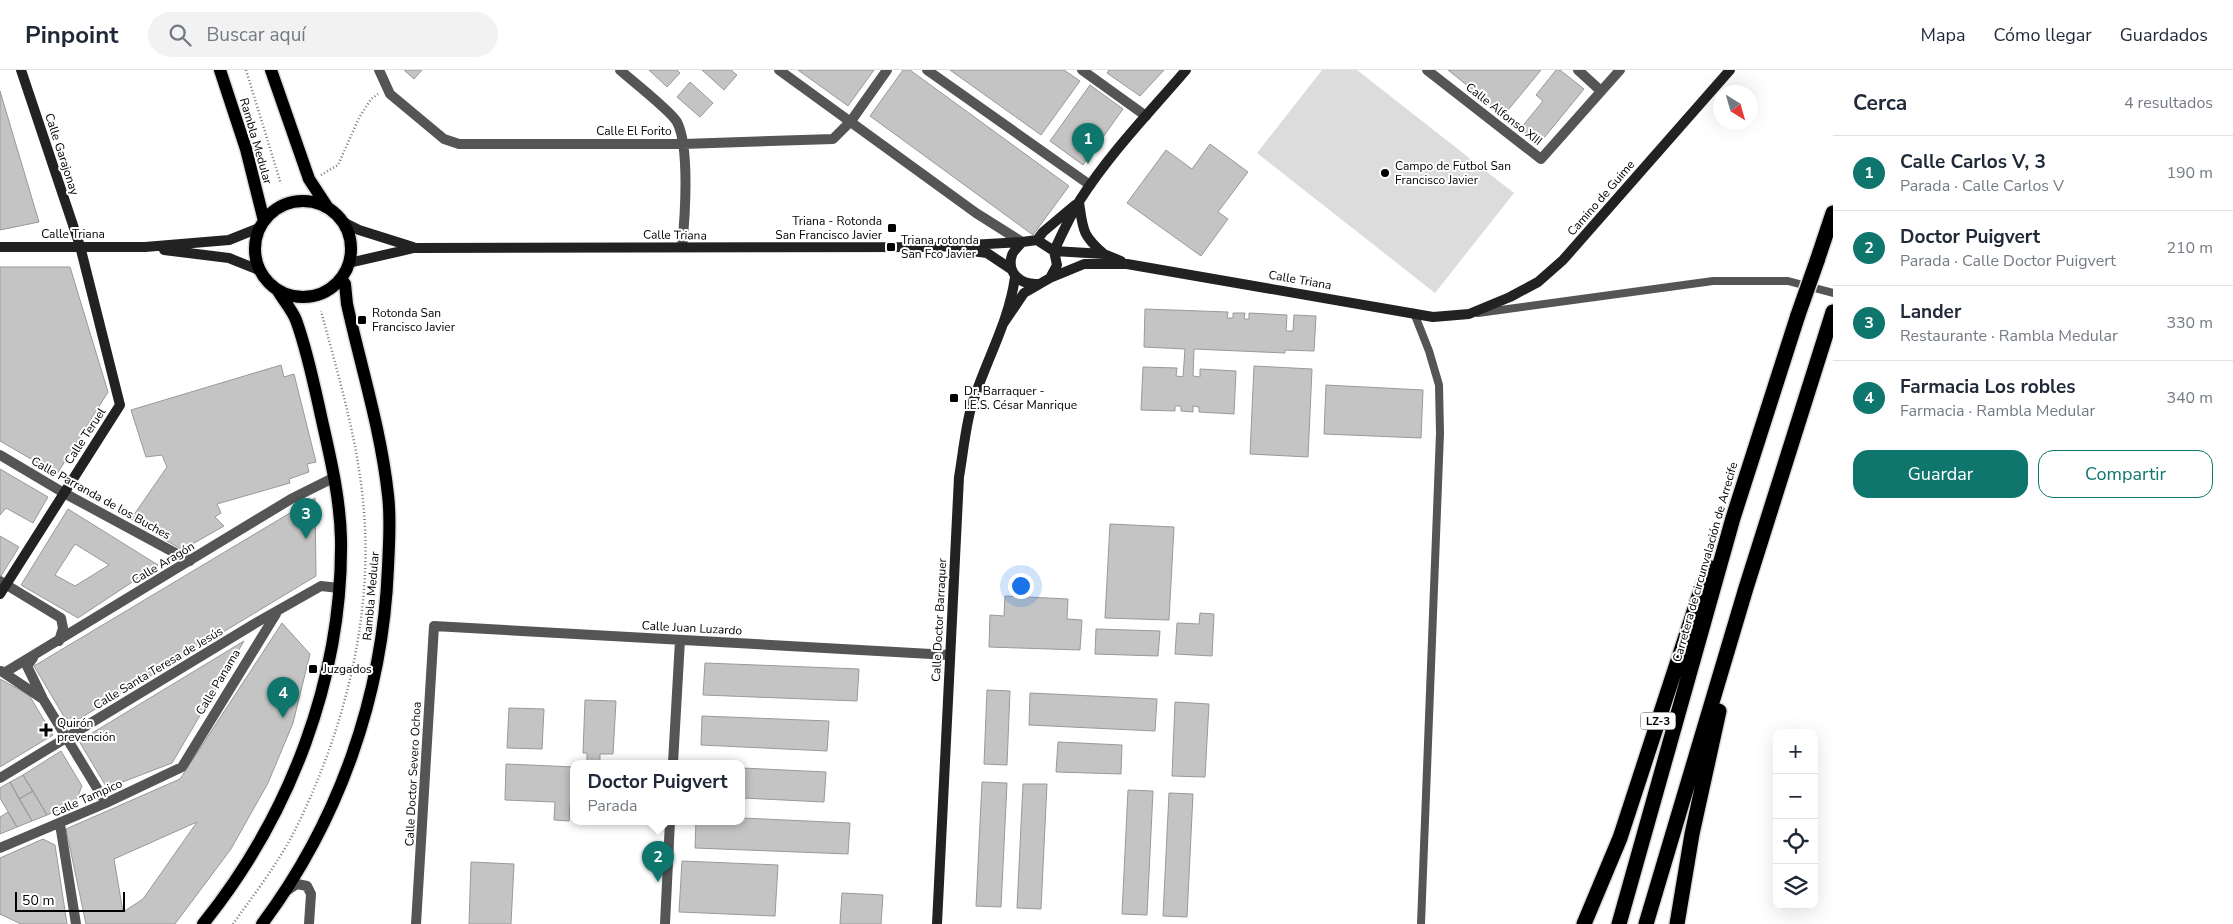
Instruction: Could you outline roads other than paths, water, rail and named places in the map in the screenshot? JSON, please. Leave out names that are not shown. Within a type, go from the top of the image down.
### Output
[{"type":"highway","name":"Carretera de circunvalación de Arrecife","points":[[1619,924],[1733,518],[1833,213]]},
{"type":"highway","points":[[1646,924],[1746,588],[1832,318]]},
{"type":"highway","name":"LZ-3","points":[[1584,924],[1620,838],[1702,587],[1733,518]]},
{"type":"highway","points":[[1677,924],[1692,834],[1746,588]]},
{"type":"main road","name":"Rambla Medular","points":[[220,70],[246,149],[262,224]]},
{"type":"main road","points":[[272,70],[309,179],[328,208],[342,222],[350,240],[349,263],[341,279],[328,290],[312,297],[295,297],[278,291]]},
{"type":"main road","points":[[203,924],[225,897],[255,852],[269,827],[302,753],[327,669],[337,614],[341,538],[335,477],[317,396],[296,320],[278,291],[267,282],[259,270],[255,249],[262,224],[274,210],[287,204],[302,201],[316,203],[328,208]]},
{"type":"main road","name":"Rambla Medular","points":[[262,924],[286,891],[310,850],[336,799],[361,730],[379,660],[385,620],[389,544],[389,497],[379,434],[347,304],[345,284],[341,279]]},
{"type":"street","name":"Calle Garajonay","points":[[21,70],[80,246]]},
{"type":"street","name":"Calle El Forito","points":[[379,70],[390,94],[444,139],[459,144],[683,144],[833,139],[851,121],[887,70]]},
{"type":"street","points":[[620,70],[676,121],[683,144],[686,206],[682,247]]},
{"type":"street","points":[[779,70],[976,212],[1022,242],[1038,240],[1054,251],[1104,254]]},
{"type":"street","points":[[927,70],[1090,185]]},
{"type":"street","points":[[1082,70],[1146,116]]},
{"type":"street","points":[[1050,278],[1057,265],[1054,251],[1079,201],[1146,116],[1186,70]]},
{"type":"street","name":"Calle Alfonso XIII","points":[[1427,70],[1541,159],[1601,91]]},
{"type":"street","points":[[1578,70],[1601,91],[1620,70]]},
{"type":"street","name":"Camino de Guime","points":[[1469,314],[1510,297],[1538,282],[1563,260],[1730,70]]},
{"type":"street","points":[[1038,240],[1043,232],[1079,201]]},
{"type":"street","points":[[1079,201],[1083,230],[1088,240],[1104,254],[1127,264]]},
{"type":"street","name":"Calle Triana","points":[[342,222],[359,230],[414,248]]},
{"type":"street","name":"Calle Triana","points":[[0,247],[145,247],[229,240],[262,224]]},
{"type":"street","name":"Calle Triana","points":[[349,263],[414,248],[935,247],[1022,242]]},
{"type":"street","points":[[1022,242],[1012,254],[1013,273],[1027,285],[1041,284],[1050,278],[1084,264],[1127,264]]},
{"type":"street","name":"Calle Teruel","points":[[0,594],[3,583],[64,493],[120,405],[80,246]]},
{"type":"street","name":"Calle Triana","points":[[145,247],[229,258],[259,270]]},
{"type":"street","name":"Calle Triana","points":[[935,247],[987,253],[1013,273]]},
{"type":"street","name":"Calle Triana","points":[[1127,264],[1433,316],[1469,314]]},
{"type":"street","name":"Calle Doctor Barraquer","points":[[937,924],[959,477],[971,409],[1013,294],[1013,273]]},
{"type":"street","name":"Calle Doctor Barraquer","points":[[1003,324],[1024,293],[1041,284]]},
{"type":"street","name":"Calle Parranda de los Buches","points":[[0,455],[64,493],[190,561]]},
{"type":"street","name":"Calle Aragón","points":[[2,672],[59,641],[291,499],[335,477]]},
{"type":"street","points":[[3,583],[61,618],[64,628],[59,641]]},
{"type":"street","name":"Calle Santa Teresa de Jesús","points":[[0,778],[322,586],[339,588]]},
{"type":"street","name":"Calle Panama","points":[[182,767],[278,611]]},
{"type":"street","name":"Calle Juan Luzardo","points":[[434,626],[949,655]]},
{"type":"street","name":"Calle Doctor Severo Ochoa","points":[[416,924],[434,626]]},
{"type":"street","points":[[673,760],[680,640]]},
{"type":"street","points":[[35,655],[27,666],[43,699],[106,803]]},
{"type":"street","points":[[2,672],[43,699]]},
{"type":"street","name":"Calle Tampico","points":[[0,848],[60,824],[182,767]]},
{"type":"street","points":[[60,824],[76,924]]},
{"type":"street","points":[[664,924],[670,825]]},
{"type":"street","points":[[286,891],[297,884],[306,886],[310,894],[309,924]]},
{"type":"lane","points":[[1469,314],[1540,306],[1713,281],[1788,281],[1833,293]]},
{"type":"lane","points":[[1414,313],[1429,351],[1438,385],[1440,433],[1421,924]]},
{"type":"place","name":"Calle Carlos V, 3","points":[[1088,164]]},
{"type":"place","name":"Campo de Futbol San Francisco Javier","points":[[1385,173]]},
{"type":"place","name":"Triana - Rotonda San Francisco Javier","points":[[892,228]]},
{"type":"place","name":"Triana rotonda San Fco Javier","points":[[891,247]]},
{"type":"place","name":"Rotonda San Francisco Javier","points":[[362,320]]},
{"type":"place","name":"Dr. Barraquer - I.E.S. César Manrique","points":[[954,398]]},
{"type":"place","name":"Lander","points":[[306,539]]},
{"type":"place","name":"Juzgados","points":[[313,669]]},
{"type":"place","name":"Farmacia Los robles","points":[[283,718]]},
{"type":"place","name":"Quirón prevención","points":[[46,730]]},
{"type":"place","name":"Doctor Puigvert","points":[[658,882]]}]
